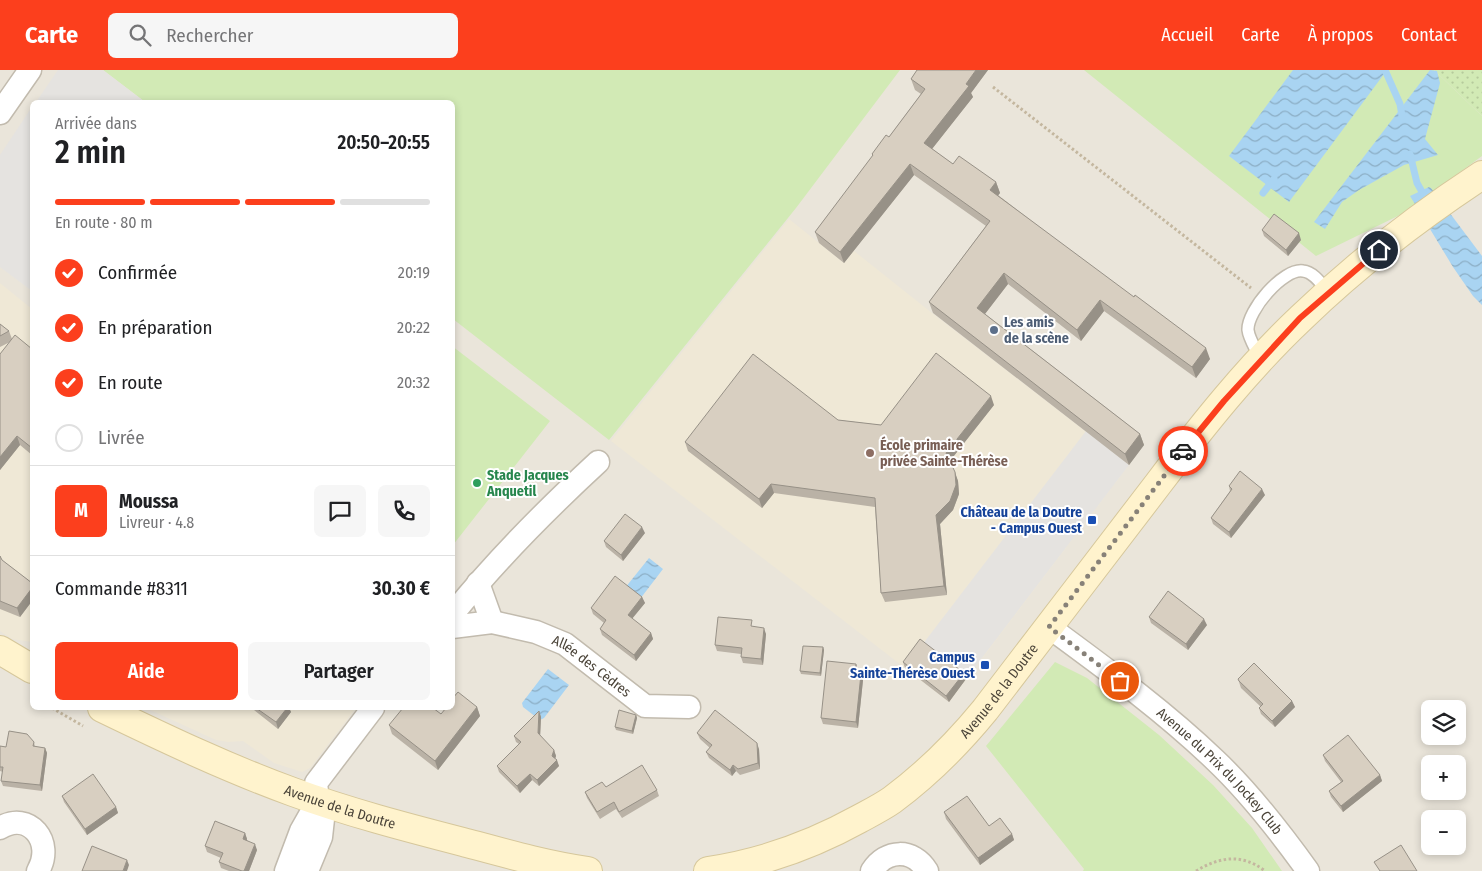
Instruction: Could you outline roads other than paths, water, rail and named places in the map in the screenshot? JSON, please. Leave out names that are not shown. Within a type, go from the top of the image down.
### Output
[{"type":"main road","name":"Avenue de la Doutre","points":[[708,871],[768,858],[841,829],[891,800],[934,764],[977,720],[1192,440],[1261,359],[1300,318],[1329,292],[1405,229],[1482,175]]},
{"type":"main road","points":[[0,650],[30,668]]},
{"type":"main road","name":"Avenue de la Doutre","points":[[106,710],[235,769],[318,801],[412,829],[530,860],[588,871]]},
{"type":"street","points":[[0,113],[30,70]]},
{"type":"street","points":[[455,611],[478,583],[555,502],[598,462]]},
{"type":"street","points":[[478,583],[492,622]]},
{"type":"street","name":"Allée des Cèdres","points":[[455,626],[492,622],[536,632],[565,644],[645,706],[688,707]]},
{"type":"street","name":"Avenue du Prix du Jockey Club","points":[[1049,627],[1149,701],[1216,761],[1249,796],[1290,845],[1308,871]]},
{"type":"street","points":[[307,871],[320,837],[323,819],[316,783],[371,710]]},
{"type":"street","points":[[286,871],[302,831],[318,801]]},
{"type":"street","points":[[0,828],[14,823],[24,824],[40,836],[44,844],[44,854],[43,863],[38,871]]},
{"type":"street","points":[[872,871],[886,857],[896,854],[907,855],[916,859],[924,865],[927,871]]},
{"type":"lane","points":[[1261,359],[1248,327],[1263,298],[1288,274],[1303,271],[1312,275],[1329,292]]},
{"type":"water","points":[[1293,70],[1387,70],[1289,202],[1229,156]]},
{"type":"water","points":[[1430,70],[1437,71],[1440,83],[1425,139],[1438,155],[1404,165],[1359,190],[1342,202],[1325,229],[1314,222]]},
{"type":"water","points":[[1429,187],[1482,256],[1482,305],[1473,296],[1453,267],[1410,196]]},
{"type":"water","points":[[649,558],[663,569],[640,599],[625,588]]},
{"type":"water","points":[[548,669],[569,685],[544,718],[540,720],[523,707],[522,703]]},
{"type":"waterway","points":[[1385,70],[1400,104],[1402,116]]},
{"type":"waterway","points":[[1410,154],[1417,183],[1425,197]]},
{"type":"waterway","points":[[1263,193],[1274,179]]},
{"type":"place","name":"Les amis de la scène","points":[[994,330]]},
{"type":"place","name":"École primaire privée Sainte-Thérèse","points":[[870,453]]},
{"type":"place","name":"Stade Jacques Anquetil","points":[[477,483]]},
{"type":"place","name":"Château de la Doutre - Campus Ouest","points":[[1092,520]]},
{"type":"place","name":"Campus Sainte-Thérèse Ouest","points":[[985,665]]}]
